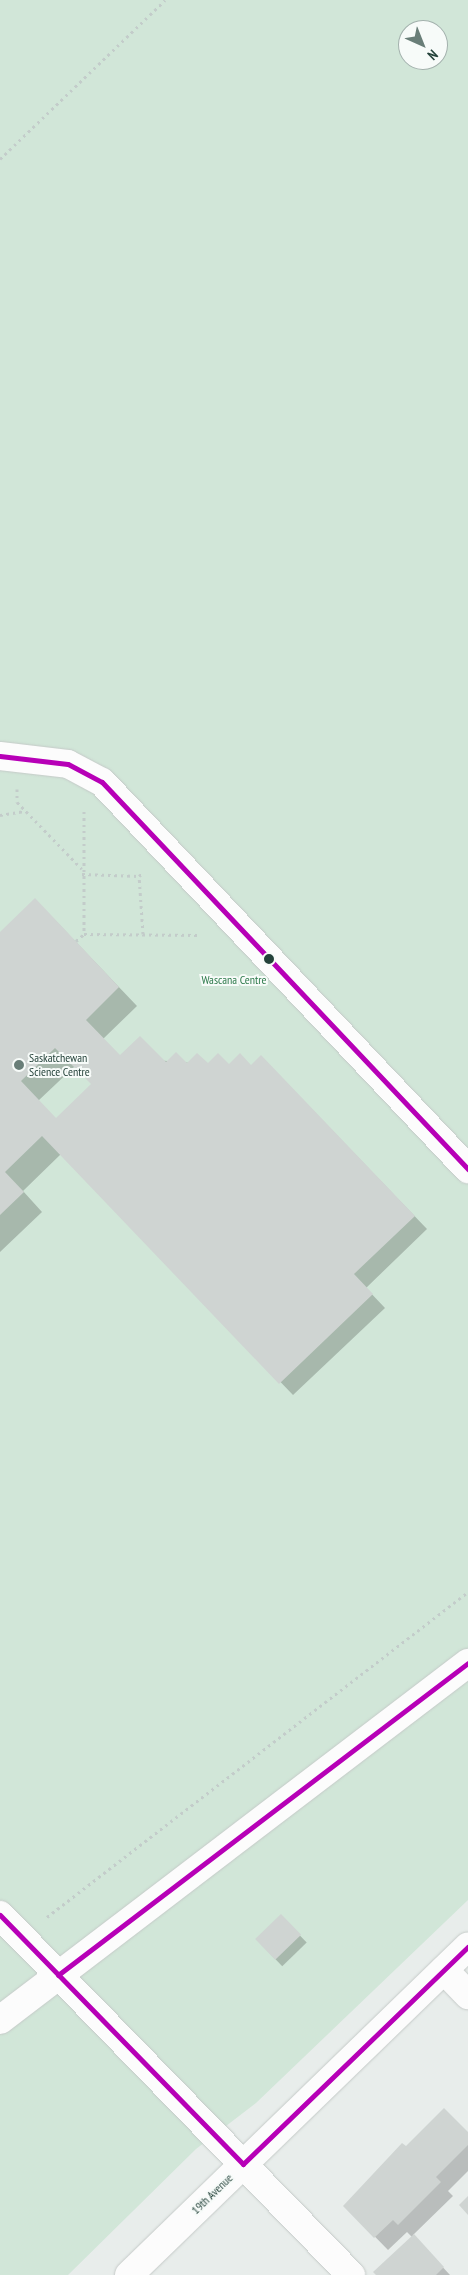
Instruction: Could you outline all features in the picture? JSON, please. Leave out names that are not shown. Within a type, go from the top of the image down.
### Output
[{"type":"street","points":[[9,756],[68,764],[102,782],[468,1169]]},
{"type":"street","points":[[0,2020],[468,1663]]},
{"type":"street","points":[[0,1915],[351,2275]]},
{"type":"street","name":"19th Avenue","points":[[129,2275],[468,1947]]},
{"type":"street","points":[[444,1970],[468,1995]]},
{"type":"path","points":[[0,159],[165,0]]},
{"type":"path","points":[[9,756],[17,802],[82,869]]},
{"type":"path","points":[[84,934],[82,869],[86,773]]},
{"type":"path","points":[[0,815],[25,811]]},
{"type":"path","points":[[82,874],[140,876],[166,850]]},
{"type":"path","points":[[140,876],[143,934]]},
{"type":"path","points":[[76,941],[84,934],[247,936]]},
{"type":"path","points":[[21,1937],[468,1592]]},
{"type":"green space","name":"Wascana Centre","points":[[0,0],[468,0],[468,1900],[256,2103],[196,2149],[68,2275],[0,2275]]},
{"type":"building","points":[[35,898],[119,987],[86,1020],[120,1055],[140,1036],[166,1062],[176,1052],[187,1063],[197,1053],[208,1063],[218,1053],[229,1064],[240,1053],[251,1065],[261,1055],[415,1216],[354,1274],[373,1294],[279,1384],[42,1136],[5,1172],[24,1192],[0,1215],[0,932]],"holes":[[[55,1048],[91,1084],[56,1118],[21,1081]]]},
{"type":"building","points":[[281,1914],[301,1935],[275,1960],[255,1939]]},
{"type":"building","points":[[444,2108],[468,2132],[468,2145],[436,2177],[441,2182],[398,2225],[393,2220],[374,2238],[343,2206],[402,2143],[406,2146]]},
{"type":"building","points":[[468,2196],[468,2215],[459,2205]]},
{"type":"building","points":[[414,2234],[444,2267],[436,2275],[376,2275],[373,2272]]},
{"type":"transit line","points":[[0,756],[68,764],[102,782],[468,1169]]},
{"type":"transit line","points":[[58,1975],[468,1663]]},
{"type":"transit line","points":[[0,1915],[243,2164],[468,1947]]},
{"type":"place","name":"Saskatchewan Science Centre","points":[[19,1065]]}]
